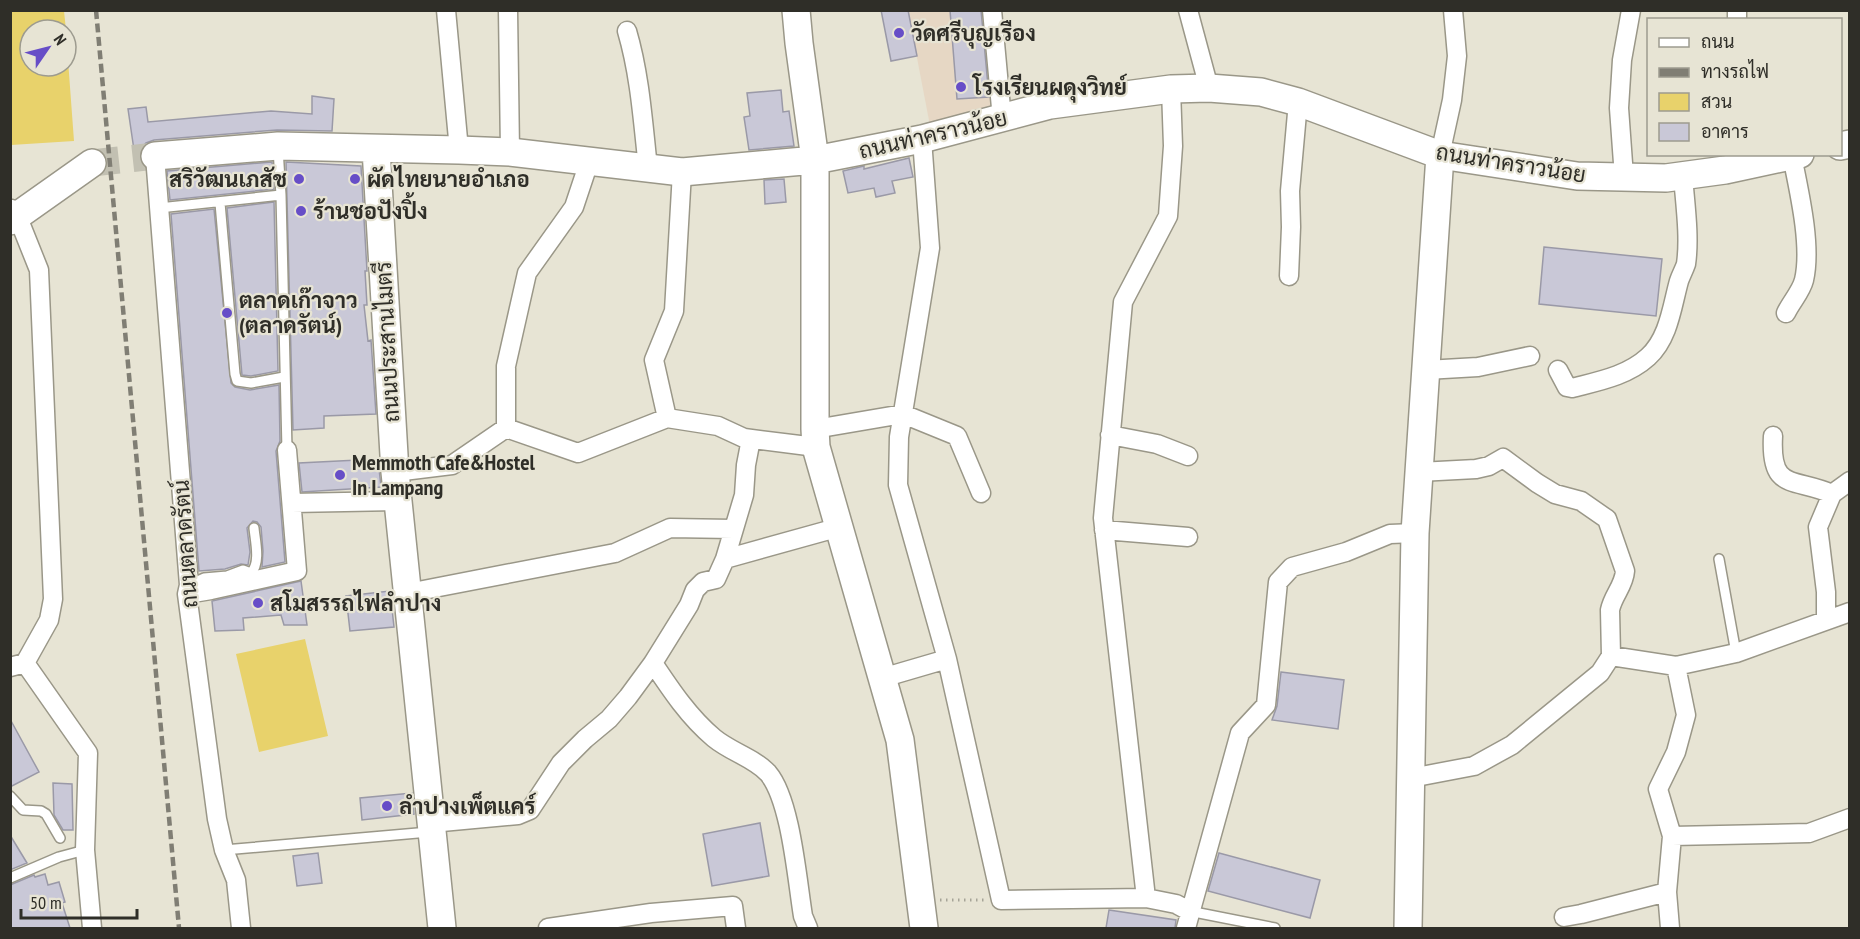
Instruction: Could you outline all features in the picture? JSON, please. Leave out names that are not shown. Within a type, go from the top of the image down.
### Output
[{"type":"street","points":[[446,10],[459,150]]},
{"type":"street","points":[[508,10],[510,152]]},
{"type":"street","points":[[796,10],[815,160],[816,438],[900,740],[924,928]]},
{"type":"street","points":[[993,10],[1002,119]]},
{"type":"street","points":[[1188,10],[1209,88]]},
{"type":"street","points":[[1408,928],[1415,533],[1440,155],[1452,100],[1457,56],[1453,10]]},
{"type":"street","points":[[1623,177],[1618,108],[1622,60],[1631,10]]},
{"type":"street","points":[[627,31],[640,102],[648,168]]},
{"type":"street","name":"ถนนท่าคราวน้อย","points":[[155,156],[278,146],[459,150],[510,152],[682,172],[815,160],[922,139],[1050,105],[1171,89],[1209,88],[1261,92],[1298,102],[1440,155],[1578,176],[1665,178],[1683,176],[1726,162],[1786,156]]},
{"type":"street","points":[[1146,898],[1103,518],[1123,302],[1168,216],[1173,146],[1171,89]]},
{"type":"street","points":[[1289,276],[1290,191],[1298,102]]},
{"type":"street","points":[[922,139],[930,248],[899,436],[898,485],[947,659],[1001,900],[1146,898],[1176,904],[1188,920]]},
{"type":"street","name":"ถนนประสานไมตรี","points":[[376,149],[397,501],[442,928]]},
{"type":"street","name":"ถนนตลาดรัตน์","points":[[155,156],[188,589],[217,819],[224,850],[236,880],[241,928]]},
{"type":"street","points":[[1786,313],[1804,281],[1806,259],[1796,156]]},
{"type":"street","points":[[506,428],[506,366],[527,273],[574,207],[589,162]]},
{"type":"street","points":[[92,163],[13,215],[39,270],[53,599],[49,620],[18,665],[88,753],[85,850],[92,928]]},
{"type":"street","points":[[667,417],[654,360],[674,312],[682,172]]},
{"type":"street","points":[[1558,370],[1567,387],[1572,388],[1605,380],[1623,373],[1646,359],[1660,342],[1674,308],[1679,281],[1686,264],[1687,218],[1683,176]]},
{"type":"street","points":[[1426,370],[1478,367],[1530,356]]},
{"type":"street","points":[[506,428],[578,453],[667,417],[718,426],[751,439],[816,438],[903,414],[957,436],[981,493]]},
{"type":"street","points":[[395,472],[452,465],[506,428]]},
{"type":"street","points":[[1110,435],[1157,444],[1188,456]]},
{"type":"street","points":[[1773,436],[1774,465],[1783,478],[1791,483],[1819,488],[1832,494]]},
{"type":"street","points":[[431,827],[518,815],[530,810],[561,763],[609,719],[628,697],[653,663],[689,605],[695,590],[703,582],[716,579],[725,559],[744,495],[751,439]]},
{"type":"street","points":[[188,589],[211,590],[297,571],[286,450]]},
{"type":"street","points":[[1411,778],[1474,766],[1512,745],[1600,673],[1611,656],[1611,602],[1624,579],[1625,571],[1607,519],[1581,501],[1555,494],[1503,458],[1489,466],[1476,469],[1419,472]]},
{"type":"street","points":[[1826,619],[1826,592],[1818,527],[1832,494],[1850,481]]},
{"type":"street","points":[[292,503],[397,501]]},
{"type":"street","points":[[725,559],[840,527]]},
{"type":"street","points":[[408,593],[615,553],[670,528],[733,529]]},
{"type":"street","points":[[1104,530],[1188,537]]},
{"type":"street","points":[[1188,920],[1240,733],[1266,705],[1278,582],[1292,567],[1346,552],[1390,534],[1415,533]]},
{"type":"street","points":[[1611,656],[1676,666],[1736,653],[1850,612]]},
{"type":"street","points":[[882,678],[947,659]]},
{"type":"street","points":[[653,663],[676,696],[715,739],[735,753],[758,763],[770,775],[790,832],[803,916],[807,928]]},
{"type":"street","points":[[1670,928],[1667,892],[1672,836],[1658,789],[1676,752],[1686,715],[1676,666]]},
{"type":"street","points":[[1672,836],[1809,833],[1850,818]]},
{"type":"street","points":[[1564,917],[1667,892]]},
{"type":"street","points":[[548,928],[651,921],[733,906],[736,928]]},
{"type":"lane","points":[[278,146],[282,195],[286,450]]},
{"type":"lane","points":[[159,208],[282,195]]},
{"type":"lane","points":[[220,203],[237,381],[251,382],[284,376]]},
{"type":"lane","points":[[188,589],[204,578],[227,576],[243,570],[252,573],[256,564],[254,528]]},
{"type":"lane","points":[[1719,560],[1736,653]]},
{"type":"lane","points":[[10,796],[23,810],[41,811],[46,814],[60,838]]},
{"type":"lane","points":[[224,850],[431,827]]},
{"type":"lane","points":[[10,878],[59,857],[85,850]]},
{"type":"lane","points":[[1188,920],[1275,928]]},
{"type":"path","points":[[921,900],[1001,900]]},
{"type":"shaded area","name":"โรงเรียนผดุงวิทย์","points":[[908,11],[992,11],[1002,119],[932,136]]},
{"type":"green space","points":[[11,10],[64,11],[65,18],[18,18],[18,78],[69,78],[74,141],[11,145]]},
{"type":"green space","points":[[305,639],[328,736],[259,752],[236,654]]},
{"type":"building","name":"วัดศรีบุญเรือง","points":[[881,10],[908,10],[917,56],[891,61]]},
{"type":"building","points":[[950,10],[981,10],[989,97],[957,99]]},
{"type":"building","points":[[781,90],[783,112],[789,111],[794,146],[749,150],[744,117],[750,116],[747,93]]},
{"type":"building","points":[[312,96],[334,99],[332,131],[277,130],[154,140],[146,143],[141,149],[134,150],[128,109],[146,107],[148,122],[271,111],[312,114]]},
{"type":"building","points":[[909,158],[913,177],[892,181],[895,193],[876,197],[874,188],[848,193],[843,171],[864,166],[864,169]]},
{"type":"building","points":[[272,162],[274,189],[170,200],[167,171]]},
{"type":"building","points":[[286,162],[361,166],[367,271],[365,271],[367,305],[364,305],[368,341],[371,340],[376,414],[324,416],[324,428],[293,430]]},
{"type":"building","points":[[784,179],[786,202],[765,204],[764,180]]},
{"type":"building","points":[[274,202],[278,371],[251,376],[242,375],[227,208]]},
{"type":"building","points":[[214,209],[231,383],[235,387],[250,390],[279,385],[280,441],[276,451],[285,562],[262,567],[261,527],[253,521],[247,528],[250,552],[248,565],[241,564],[225,569],[199,571],[171,214]]},
{"type":"building","points":[[1544,247],[1662,259],[1656,316],[1539,304]]},
{"type":"building","name":"Memmoth Cafe&Hostel In Lampang","points":[[378,459],[381,487],[302,492],[299,463]]},
{"type":"building","name":"สโมสรรถไฟลำปาง","points":[[301,581],[307,625],[284,625],[281,615],[243,618],[244,630],[215,631],[212,601]]},
{"type":"building","points":[[390,591],[394,627],[350,631],[346,596]]},
{"type":"building","points":[[1281,672],[1344,680],[1338,729],[1272,720],[1277,706]]},
{"type":"building","points":[[10,719],[39,772],[10,787]]},
{"type":"building","points":[[53,783],[72,784],[73,830],[63,830],[54,815]]},
{"type":"building","name":"ลำปางเพ็ตแคร์","points":[[412,793],[414,814],[362,820],[360,798]]},
{"type":"building","points":[[760,823],[769,876],[712,886],[703,834]]},
{"type":"building","points":[[10,835],[27,863],[10,870]]},
{"type":"building","points":[[318,853],[322,883],[297,886],[293,856]]},
{"type":"building","points":[[1219,853],[1320,880],[1310,918],[1208,891]]},
{"type":"building","points":[[45,874],[48,885],[59,882],[65,902],[62,903],[70,928],[10,928],[10,885],[34,875],[35,877]]},
{"type":"building","points":[[1109,910],[1176,920],[1175,928],[1106,928]]},
{"type":"tunnel","points":[[92,163],[155,156]]},
{"type":"railway","points":[[96,10],[179,928]]},
{"type":"place","name":"วัดศรีบุญเรือง","points":[[899,33]]},
{"type":"place","name":"โรงเรียนผดุงวิทย์","points":[[961,87]]},
{"type":"place","name":"สริวัฒนเภสัช","points":[[299,179]]},
{"type":"place","name":"ผัดไทยนายอำเภอ","points":[[355,179]]},
{"type":"place","name":"ร้านชอปังปิ้ง","points":[[301,211]]},
{"type":"place","name":"ตลาดเก๊าจาว (ตลาดรัตน์)","points":[[227,313]]},
{"type":"place","name":"Memmoth Cafe&Hostel In Lampang","points":[[340,475]]},
{"type":"place","name":"สโมสรรถไฟลำปาง","points":[[258,603]]},
{"type":"place","name":"ลำปางเพ็ตแคร์","points":[[387,806]]}]
